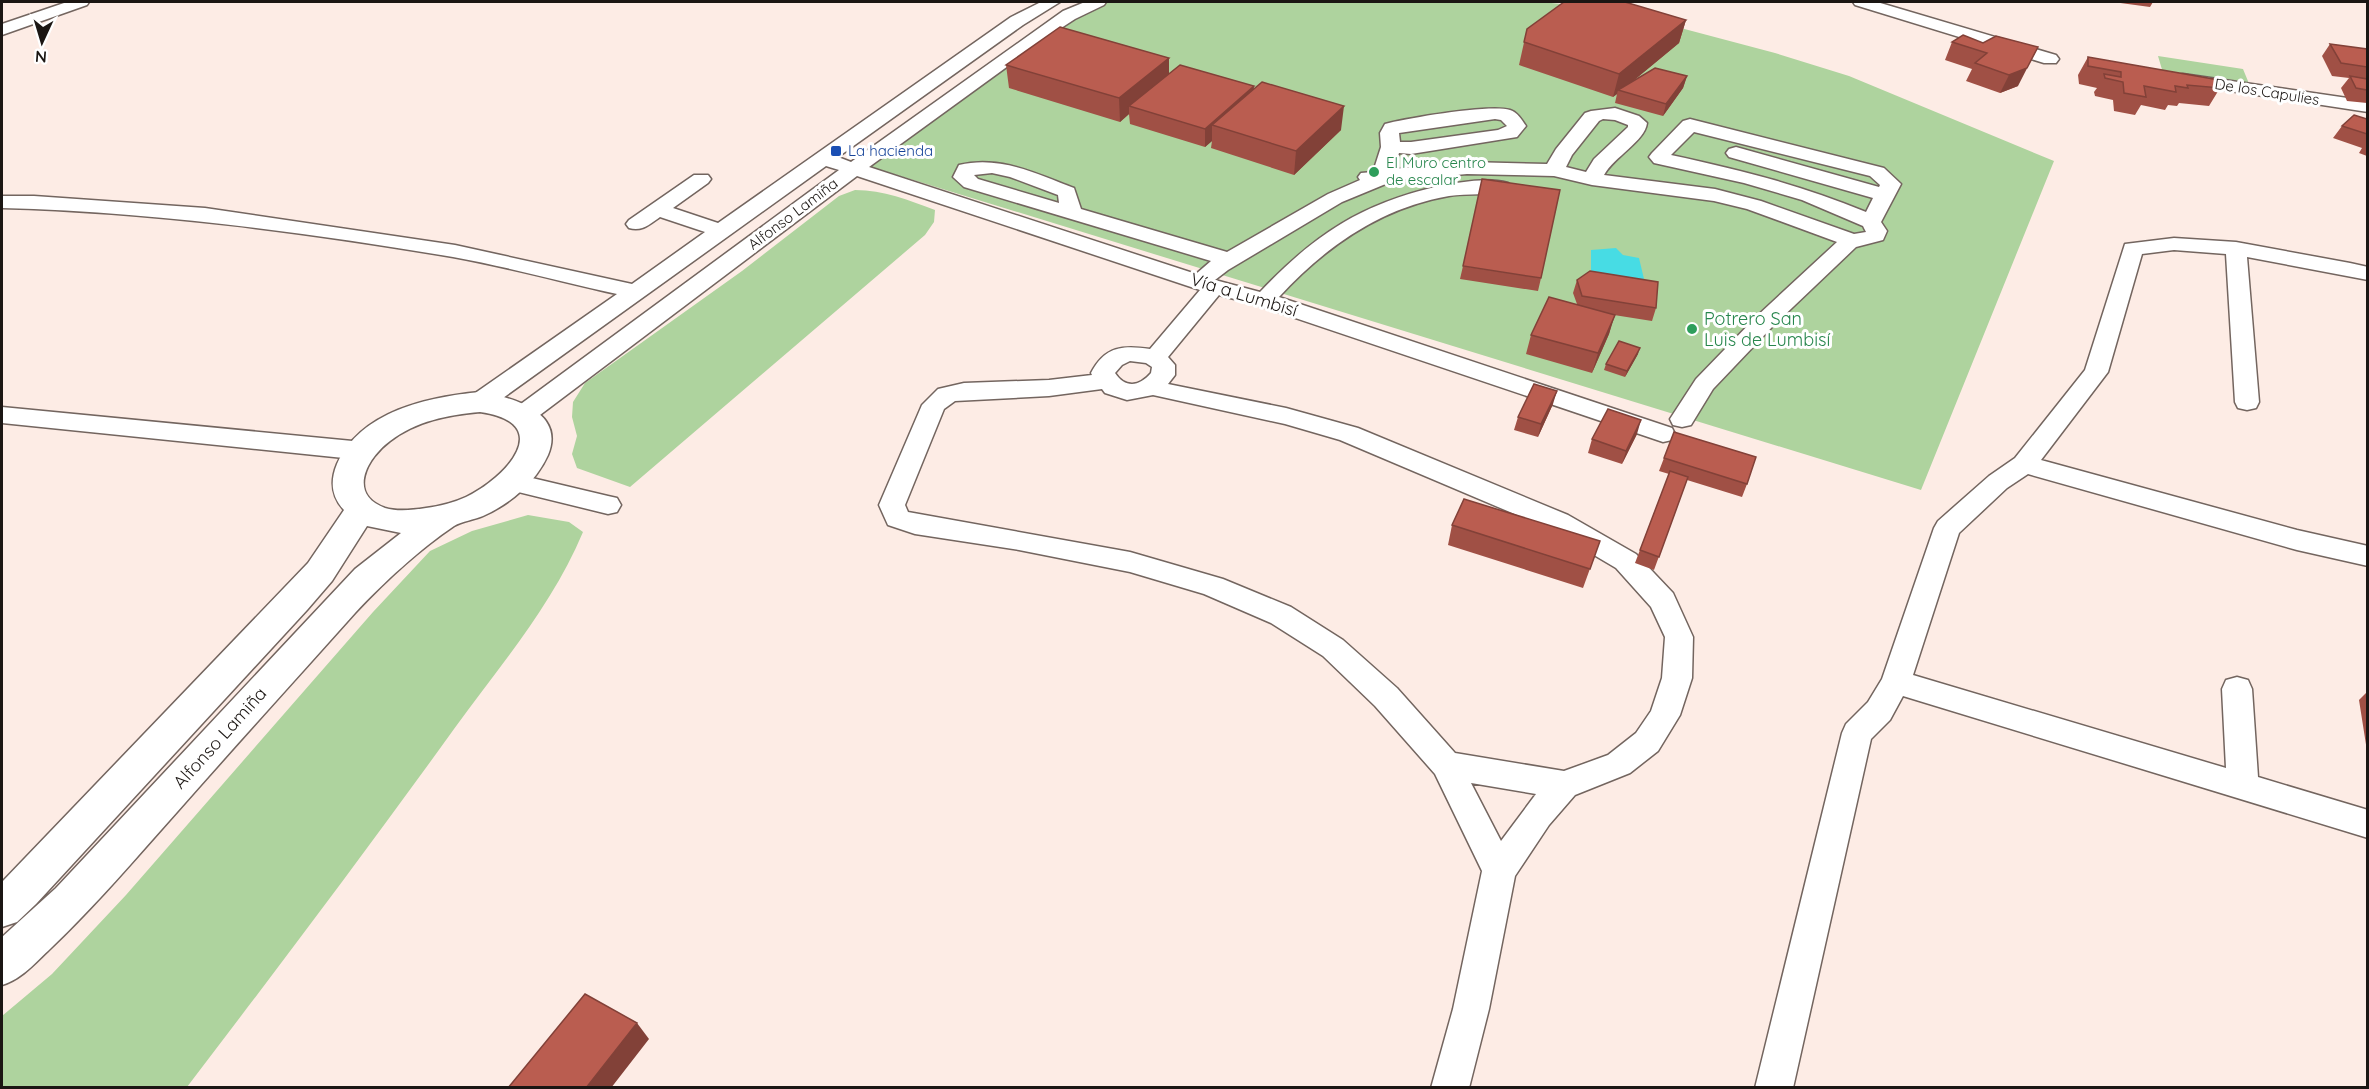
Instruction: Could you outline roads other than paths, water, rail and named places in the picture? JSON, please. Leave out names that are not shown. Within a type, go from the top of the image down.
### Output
[{"type":"main road","points":[[480,402],[504,406],[524,415],[534,430],[535,449],[525,469],[512,482],[477,506],[444,517],[411,522],[382,519],[361,510],[349,496],[348,478],[356,458],[372,440],[396,423],[423,411],[452,404],[480,402]]},
{"type":"main road","points":[[2,908],[21,891],[295,601],[320,572],[361,510]]},
{"type":"main road","name":"Alfonso Lamiña","points":[[2,965],[71,902],[367,578],[444,517]]},
{"type":"street","points":[[2,30],[81,2]]},
{"type":"street","name":"Alfonso Lamiña","points":[[480,402],[1017,21],[1052,2]]},
{"type":"street","name":"Alfonso Lamiña","points":[[524,415],[855,168],[1049,28],[1068,15],[1098,2]]},
{"type":"street","points":[[1861,2],[2050,59]]},
{"type":"street","name":"De los Capulies","points":[[2166,76],[2367,108]]},
{"type":"street","points":[[1381,179],[1391,147],[1389,134],[1392,128],[1495,113],[1506,115],[1517,126],[1510,133],[1489,137],[1411,148],[1391,147]]},
{"type":"street","points":[[1554,170],[1563,153],[1592,117],[1598,114],[1629,117],[1638,123],[1637,129],[1600,163],[1592,179]]},
{"type":"street","points":[[1155,358],[1207,285],[1230,260],[1335,198],[1399,174],[1467,168],[1554,170],[1592,179],[1715,195],[1754,205],[1851,240],[1861,241],[1876,236],[1877,231],[1871,222],[1809,196],[1748,178],[1667,162],[1659,157],[1690,125],[1877,172],[1891,183],[1871,222]]},
{"type":"street","name":"Vía a Lumbisí","points":[[824,159],[1207,285],[1265,300],[1663,434]]},
{"type":"street","points":[[1648,185],[1667,162]]},
{"type":"street","points":[[1072,213],[1067,192],[993,166],[981,166],[963,173],[963,177],[971,183],[1230,260]]},
{"type":"street","points":[[636,224],[701,179]]},
{"type":"street","points":[[1265,300],[1304,259],[1351,225],[1423,194],[1478,185],[1526,189]]},
{"type":"street","points":[[2,202],[34,202],[205,214],[455,251],[634,291]]},
{"type":"street","points":[[658,209],[721,231]]},
{"type":"street","points":[[1682,419],[1704,384],[1765,321],[1851,240]]},
{"type":"street","points":[[1774,1088],[1857,733],[1879,711],[1896,682],[1947,528],[1998,482],[2024,464],[2096,372],[2133,249],[2160,243],[2188,243],[2236,248],[2367,274]]},
{"type":"street","points":[[2236,248],[2247,402]]},
{"type":"street","points":[[1129,353],[1155,358],[1162,364],[1165,373],[1161,381],[1153,387],[1137,392],[1119,389],[1107,381],[1104,372],[1107,364],[1116,357],[1129,353]]},
{"type":"street","points":[[1107,381],[1049,388],[964,391],[947,394],[934,405],[892,505],[897,518],[915,524],[1019,540],[1130,562],[1213,586],[1281,615],[1333,648],[1386,697],[1446,765],[1499,871]]},
{"type":"street","points":[[1153,387],[1176,394],[1286,416],[1349,434],[1559,522],[1626,561],[1664,601],[1679,637],[1677,678],[1665,715],[1647,742],[1619,764],[1564,785],[1531,824],[1499,871],[1471,1009],[1450,1088]]},
{"type":"street","points":[[2,415],[363,450]]},
{"type":"street","points":[[2024,464],[2297,540],[2367,555]]},
{"type":"street","points":[[512,482],[608,505]]},
{"type":"street","points":[[1896,682],[2367,824]]},
{"type":"street","points":[[2237,689],[2243,786]]},
{"type":"street","points":[[1446,765],[1564,785]]},
{"type":"water","points":[[1616,248],[1623,255],[1639,258],[1644,279],[1610,285],[1591,271],[1591,250]]},
{"type":"place","name":"La hacienda","points":[[836,151]]},
{"type":"place","name":"El Muro centro de escalar","points":[[1374,172]]},
{"type":"place","name":"Potrero San Luis de Lumbisí","points":[[1692,329]]}]
